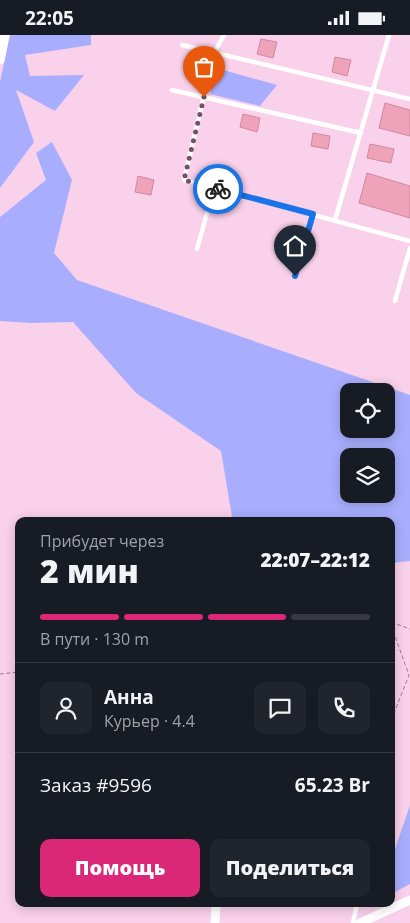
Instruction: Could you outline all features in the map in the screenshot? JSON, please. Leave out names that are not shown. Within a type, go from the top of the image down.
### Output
[{"type":"street","points":[[0,61],[5,35]]},
{"type":"street","points":[[395,907],[410,900]]},
{"type":"street","points":[[215,923],[216,907]]},
{"type":"street","points":[[360,923],[395,907]]},
{"type":"lane","points":[[224,35],[214,53],[184,180],[410,241]]},
{"type":"lane","points":[[335,221],[389,35]]},
{"type":"lane","points":[[182,45],[410,99]]},
{"type":"lane","points":[[172,90],[361,133]]},
{"type":"lane","points":[[197,249],[214,188]]},
{"type":"lane","points":[[295,276],[313,214]]},
{"type":"lane","points":[[395,301],[410,248]]},
{"type":"lane","points":[[353,923],[356,907]]},
{"type":"path","points":[[395,623],[410,629]]},
{"type":"path","points":[[395,636],[409,675],[395,711]]},
{"type":"path","points":[[0,674],[15,672]]},
{"type":"shaded area","points":[[10,35],[91,35],[91,45],[25,55],[30,76],[84,75],[55,111],[16,90],[34,142],[0,188],[0,82]]},
{"type":"shaded area","points":[[216,68],[277,85],[260,106],[210,94]]},
{"type":"shaded area","points":[[52,142],[72,180],[54,253],[77,280],[375,383],[340,383],[340,438],[395,438],[395,390],[410,395],[410,561],[395,563],[395,517],[232,517],[221,451],[136,393],[73,322],[32,323],[0,321],[0,217],[46,180],[36,153]]},
{"type":"shaded area","points":[[410,805],[410,884],[395,892],[395,849]]},
{"type":"building","points":[[261,39],[277,42],[273,58],[257,54]]},
{"type":"building","points":[[335,57],[351,60],[347,76],[332,72]]},
{"type":"building","points":[[385,103],[410,110],[410,136],[379,128]]},
{"type":"building","points":[[243,114],[260,118],[257,132],[240,127]]},
{"type":"building","points":[[313,133],[330,136],[328,149],[311,146]]},
{"type":"building","points":[[370,144],[394,149],[391,163],[367,158]]},
{"type":"building","points":[[367,173],[410,186],[410,218],[359,203]]},
{"type":"building","points":[[138,176],[154,180],[151,195],[135,192]]},
{"type":"way so far","points":[[204,97],[184,180],[218,189]]},
{"type":"route","points":[[218,189],[313,214],[295,276]]}]
